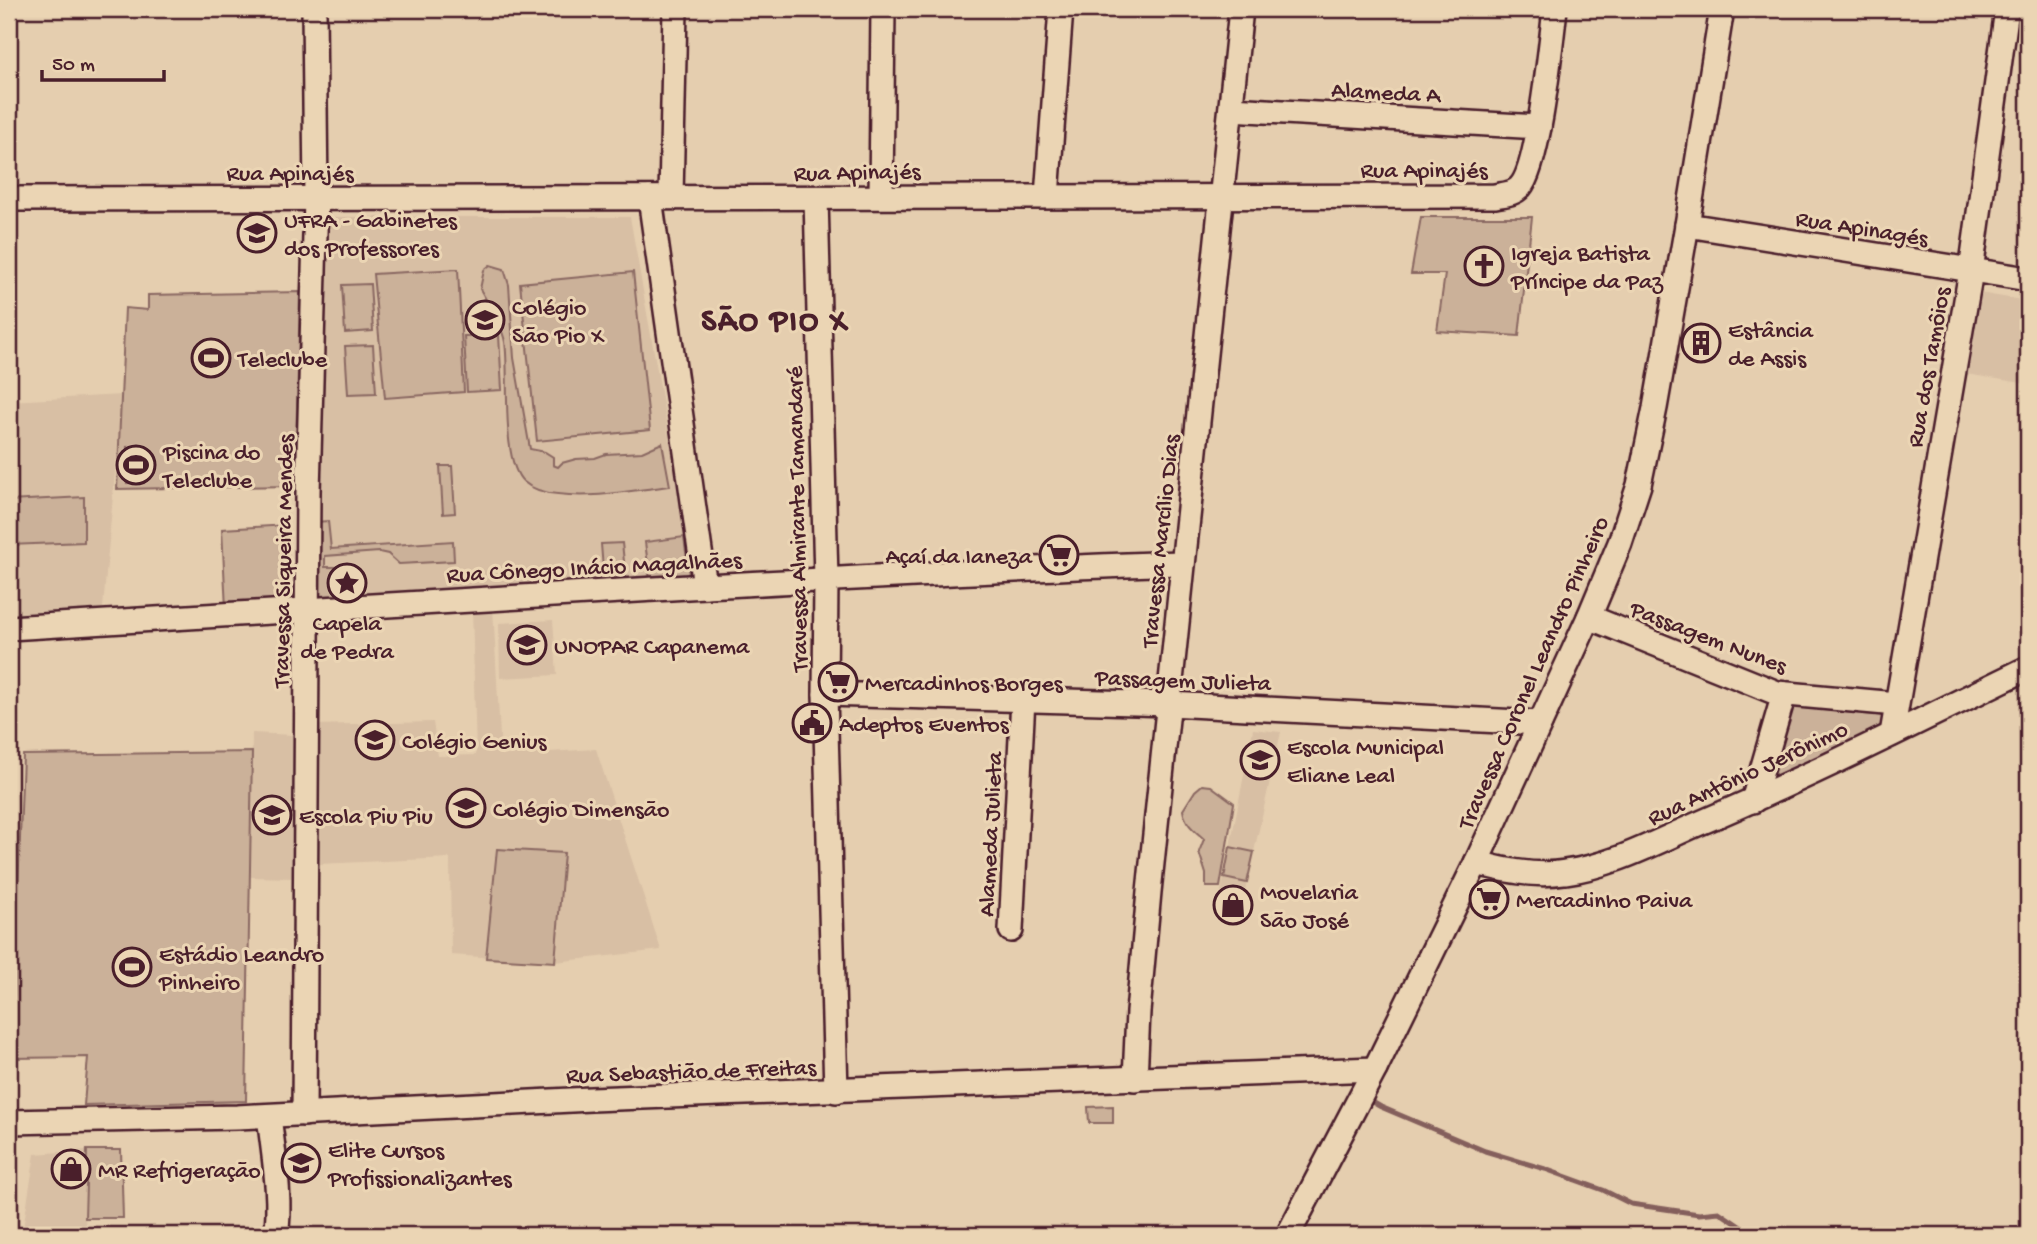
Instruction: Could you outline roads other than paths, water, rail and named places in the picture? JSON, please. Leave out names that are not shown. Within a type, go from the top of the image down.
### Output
[{"type":"street","name":"Travessa Siqueira Mendes","points":[[304,1114],[307,608],[316,198],[314,9]]},
{"type":"street","points":[[675,9],[660,197],[705,586]]},
{"type":"street","points":[[881,196],[883,9]]},
{"type":"street","points":[[1047,196],[1061,9]]},
{"type":"street","name":"Travessa Marcílio Dias","points":[[1135,1079],[1143,948],[1241,9]]},
{"type":"street","name":"Rua Apinajés","points":[[9,199],[1510,194],[1519,189],[1525,180],[1539,127],[1555,9]]},
{"type":"street","name":"Travessa Coronel Leandro Pinheiro","points":[[1288,1235],[1375,1069],[1476,863],[1620,543],[1639,485],[1655,408],[1722,9]]},
{"type":"street","name":"Rua dos Tamôios","points":[[1892,734],[1970,271],[2007,9]]},
{"type":"street","name":"Alameda A","points":[[1231,108],[1539,127]]},
{"type":"street","name":"Travessa Almirante Tamandaré","points":[[816,198],[826,579],[825,694],[836,1091]]},
{"type":"street","name":"Rua Apinagés","points":[[1687,225],[2028,279]]},
{"type":"street","name":"Rua Cônego Inácio Magalhães","points":[[9,628],[307,608],[826,579],[1031,568],[1183,564]]},
{"type":"street","name":"Passagem Nunes","points":[[1589,617],[1656,646],[1784,694],[1896,704]]},
{"type":"street","name":"Rua Antônio Jerônimo","points":[[1476,863],[1531,874],[1563,873],[1621,857],[1753,801],[2028,668]]},
{"type":"street","name":"Passagem Julieta","points":[[825,694],[1170,704],[1540,723]]},
{"type":"street","points":[[1753,801],[1784,694]]},
{"type":"street","name":"Alameda Julieta","points":[[1011,930],[1023,699]]},
{"type":"street","name":"Rua Sebastião de Freitas","points":[[9,1122],[269,1116],[591,1099],[1375,1069]]},
{"type":"street","points":[[269,1116],[277,1193],[276,1235]]},
{"type":"waterway","points":[[1367,1099],[1485,1151],[1603,1190],[1631,1204],[1699,1214],[1719,1212],[1753,1235]]},
{"type":"place","name":"UFRA - Gabinetes dos Professores","points":[[257,233]]},
{"type":"place","name":"Igreja Batista Príncipe da Paz","points":[[1484,266]]},
{"type":"place","name":"Colégio São Pio X","points":[[485,320]]},
{"type":"place","name":"Estância de Assis","points":[[1701,343]]},
{"type":"place","name":"Teleclube","points":[[211,358]]},
{"type":"place","name":"Piscina do Teleclube","points":[[136,465]]},
{"type":"place","name":"Açaí da Ianeza","points":[[1059,555]]},
{"type":"place","name":"Capela de Pedra","points":[[347,583]]},
{"type":"place","name":"UNOPAR Capanema","points":[[527,645]]},
{"type":"place","name":"Mercadinhos Borges","points":[[838,682]]},
{"type":"place","name":"Adeptos Eventos","points":[[812,723]]},
{"type":"place","name":"Colégio Genius","points":[[375,740]]},
{"type":"place","name":"Escola Municipal Eliane Leal","points":[[1260,760]]},
{"type":"place","name":"Colégio Dimensão","points":[[466,808]]},
{"type":"place","name":"Escola Piu Piu","points":[[272,815]]},
{"type":"place","name":"Mercadinho Paiva","points":[[1489,899]]},
{"type":"place","name":"Movelaria São José","points":[[1233,905]]},
{"type":"place","name":"Estádio Leandro Pinheiro","points":[[132,967]]},
{"type":"place","name":"Elite Cursos Profissionalizantes","points":[[301,1163]]},
{"type":"place","name":"MR Refrigeração","points":[[71,1169]]},
{"type":"district","name":"SÃO PIO X","points":[[775,318]]}]
